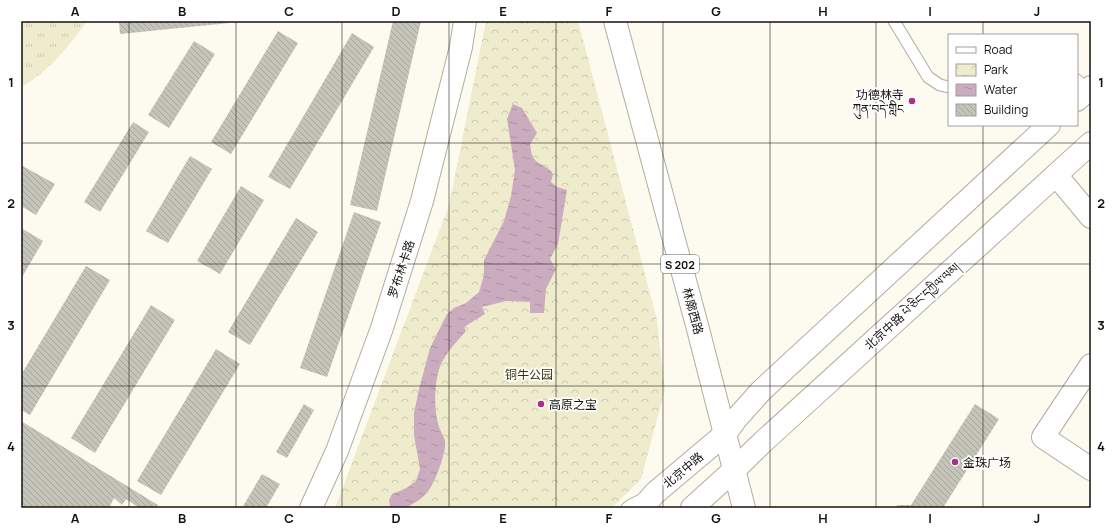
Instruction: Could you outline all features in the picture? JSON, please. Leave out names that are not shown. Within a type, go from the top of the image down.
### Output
[{"type":"main road","name":"罗布林卡路","points":[[310,508],[337,451],[382,328],[406,254],[422,201],[461,47],[465,21]]},
{"type":"main road","name":"林廓西路","points":[[615,21],[744,508]]},
{"type":"main road","points":[[725,434],[761,391],[1048,126]]},
{"type":"main road","name":"北京中路 པེ་ཅིང་དཀྱིལ་ལམ།","points":[[734,470],[1091,144]]},
{"type":"main road","points":[[1056,175],[1091,217]]},
{"type":"main road","points":[[1091,365],[1043,437],[1091,469]]},
{"type":"main road","name":"北京中路","points":[[649,501],[725,434]]},
{"type":"main road","points":[[692,508],[734,470]]},
{"type":"lane","points":[[894,21],[928,77],[940,85],[948,88]]},
{"type":"lane","points":[[627,508],[631,504],[649,501]]},
{"type":"green space","points":[[21,21],[87,21],[58,58],[41,74],[21,87]]},
{"type":"green space","name":"铜牛公园","points":[[486,21],[578,21],[657,320],[665,390],[641,479],[612,508],[335,508],[449,205]]},
{"type":"water","points":[[513,104],[522,108],[537,133],[530,144],[533,157],[537,162],[551,171],[553,174],[551,182],[557,187],[567,190],[558,244],[550,259],[556,269],[546,289],[544,313],[530,313],[530,302],[506,301],[482,307],[485,314],[464,327],[466,331],[446,356],[438,373],[435,393],[436,414],[439,427],[445,441],[445,446],[437,474],[429,490],[420,500],[407,507],[393,508],[390,507],[389,500],[392,494],[405,489],[416,481],[420,469],[414,435],[414,413],[430,348],[447,314],[454,308],[466,303],[479,292],[484,275],[484,260],[504,221],[511,196],[515,170],[507,119]]},
{"type":"building","points":[[119,21],[229,21],[229,23],[120,34]]},
{"type":"building","points":[[393,21],[421,21],[377,211],[350,205]]},
{"type":"building","points":[[278,31],[298,43],[231,154],[211,142]]},
{"type":"building","points":[[352,33],[374,47],[290,189],[268,177]]},
{"type":"building","points":[[194,41],[215,54],[169,128],[148,115]]},
{"type":"building","points":[[133,122],[149,132],[100,212],[84,202]]},
{"type":"building","points":[[190,156],[212,169],[168,243],[146,231]]},
{"type":"building","points":[[21,165],[55,184],[36,215],[21,206]]},
{"type":"building","points":[[241,186],[264,200],[220,274],[197,261]]},
{"type":"building","points":[[354,212],[381,222],[327,377],[300,368]]},
{"type":"building","points":[[296,218],[318,232],[250,345],[228,332]]},
{"type":"building","points":[[21,228],[43,241],[21,279]]},
{"type":"building","points":[[86,266],[110,280],[30,415],[21,410],[21,375]]},
{"type":"building","points":[[151,305],[175,320],[95,453],[71,438]]},
{"type":"building","points":[[216,349],[240,364],[161,495],[137,481]]},
{"type":"building","points":[[304,404],[314,410],[287,458],[276,452]]},
{"type":"building","name":"金珠广场","points":[[975,404],[999,419],[943,508],[897,508],[897,505],[911,505]]},
{"type":"building","points":[[21,421],[158,505],[156,508],[139,508],[126,499],[122,505],[114,498],[109,508],[21,508]]},
{"type":"building","points":[[262,474],[280,484],[266,508],[242,508]]},
{"type":"place","name":"功德林寺 ཀུན་བདེ་གླིང","points":[[912,101]]},
{"type":"place","name":"高原之宝","points":[[541,404]]},
{"type":"place","name":"金珠广场","points":[[955,462]]}]
